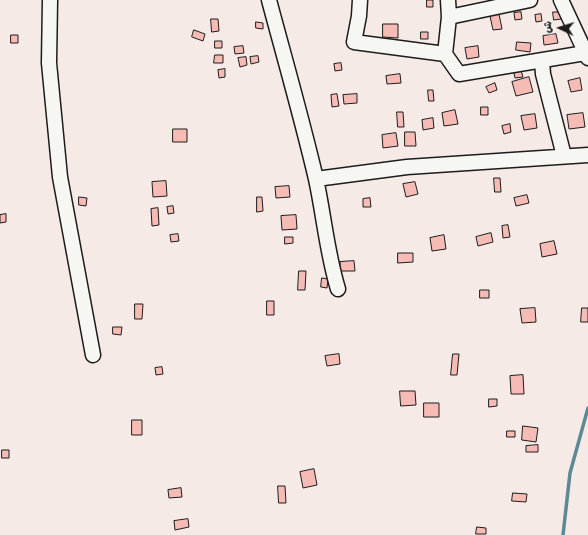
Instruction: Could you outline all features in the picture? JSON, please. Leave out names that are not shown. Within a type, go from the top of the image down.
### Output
[{"type":"street","points":[[50,0],[49,63],[60,177],[93,356]]},
{"type":"street","points":[[269,0],[316,179],[330,249],[330,263],[338,289]]},
{"type":"street","points":[[360,0],[359,16],[354,42],[445,54]]},
{"type":"street","points":[[448,0],[449,17],[445,54],[459,74],[542,60],[587,55],[561,0]]},
{"type":"street","points":[[449,17],[530,0]]},
{"type":"street","points":[[542,60],[543,74],[564,156]]},
{"type":"street","points":[[316,179],[407,167],[588,155]]},
{"type":"building","points":[[427,0],[433,0],[433,7],[427,7]]},
{"type":"building","points":[[521,12],[522,19],[515,20],[514,13]]},
{"type":"building","points":[[553,12],[560,12],[561,19],[554,20]]},
{"type":"building","points":[[499,14],[502,29],[493,30],[490,16]]},
{"type":"building","points":[[541,14],[542,21],[536,22],[535,15]]},
{"type":"building","points":[[211,19],[218,19],[219,31],[212,32]]},
{"type":"building","points":[[256,22],[263,23],[263,29],[256,28]]},
{"type":"building","points":[[383,24],[398,24],[398,38],[383,37]]},
{"type":"building","points":[[194,30],[205,34],[203,41],[192,37]]},
{"type":"building","points":[[421,32],[428,32],[428,39],[421,39]]},
{"type":"building","points":[[556,34],[558,43],[544,45],[543,36]]},
{"type":"building","points":[[11,35],[18,35],[18,43],[11,43]]},
{"type":"building","points":[[215,41],[222,41],[222,48],[215,48]]},
{"type":"building","points":[[517,42],[531,43],[530,52],[516,50]]},
{"type":"building","points":[[243,46],[244,53],[235,54],[234,47]]},
{"type":"building","points":[[478,46],[479,57],[467,59],[465,48]]},
{"type":"building","points":[[215,55],[223,55],[223,63],[214,63]]},
{"type":"building","points":[[258,56],[259,62],[251,64],[250,57]]},
{"type":"building","points":[[246,57],[247,65],[240,67],[238,58]]},
{"type":"building","points":[[341,63],[342,70],[335,71],[334,64]]},
{"type":"building","points":[[520,67],[523,77],[515,78],[513,69]]},
{"type":"building","points":[[225,69],[225,77],[219,78],[218,70]]},
{"type":"building","points":[[400,74],[401,83],[387,84],[386,76]]},
{"type":"building","points":[[529,77],[533,92],[516,96],[512,82]]},
{"type":"building","points":[[580,78],[582,90],[571,92],[568,81]]},
{"type":"building","points":[[495,83],[497,90],[489,93],[486,87]]},
{"type":"building","points":[[428,90],[433,90],[434,101],[429,101]]},
{"type":"building","points":[[337,94],[339,106],[332,107],[331,95]]},
{"type":"building","points":[[357,94],[357,103],[344,104],[343,95]]},
{"type":"building","points":[[481,107],[488,107],[488,115],[481,115]]},
{"type":"building","points":[[455,110],[458,124],[444,126],[442,113]]},
{"type":"building","points":[[397,112],[403,112],[404,127],[398,127]]},
{"type":"building","points":[[583,113],[585,127],[569,129],[567,115]]},
{"type":"building","points":[[535,114],[537,128],[524,130],[521,116]]},
{"type":"building","points":[[433,118],[434,128],[423,130],[422,120]]},
{"type":"building","points":[[510,124],[511,132],[504,134],[502,126]]},
{"type":"building","points":[[173,129],[187,129],[187,142],[173,142]]},
{"type":"building","points":[[405,132],[415,132],[416,146],[405,146]]},
{"type":"building","points":[[396,133],[398,146],[383,148],[382,135]]},
{"type":"building","points":[[494,178],[500,178],[501,192],[495,192]]},
{"type":"building","points":[[166,181],[167,196],[153,197],[152,182]]},
{"type":"building","points":[[415,182],[418,194],[406,197],[403,184]]},
{"type":"building","points":[[289,186],[290,197],[276,198],[275,187]]},
{"type":"building","points":[[527,195],[529,203],[516,206],[514,198]]},
{"type":"building","points":[[79,197],[87,198],[86,206],[79,205]]},
{"type":"building","points":[[257,197],[262,197],[263,211],[257,212]]},
{"type":"building","points":[[370,198],[371,207],[363,207],[363,199]]},
{"type":"building","points":[[173,206],[174,213],[168,214],[167,207]]},
{"type":"building","points":[[158,208],[159,225],[152,226],[151,209]]},
{"type":"building","points":[[6,214],[6,222],[0,223],[0,215]]},
{"type":"building","points":[[296,215],[297,229],[282,230],[281,216]]},
{"type":"building","points":[[508,225],[510,237],[503,238],[502,226]]},
{"type":"building","points":[[491,233],[493,242],[478,246],[476,237]]},
{"type":"building","points":[[178,234],[179,241],[171,242],[170,235]]},
{"type":"building","points":[[444,235],[446,249],[432,251],[430,238]]},
{"type":"building","points":[[285,237],[293,237],[293,243],[285,244]]},
{"type":"building","points":[[554,241],[557,254],[542,257],[540,244]]},
{"type":"building","points":[[398,253],[413,253],[413,262],[398,263]]},
{"type":"building","points":[[354,261],[355,271],[340,271],[340,262]]},
{"type":"building","points":[[299,271],[306,271],[305,290],[298,290]]},
{"type":"building","points":[[322,278],[328,279],[327,288],[321,287]]},
{"type":"building","points":[[480,290],[489,290],[489,298],[480,298]]},
{"type":"building","points":[[267,301],[274,301],[274,315],[267,315]]},
{"type":"building","points":[[135,304],[143,304],[142,319],[135,319]]},
{"type":"building","points":[[535,308],[536,322],[522,323],[520,309]]},
{"type":"building","points":[[582,308],[588,308],[588,322],[581,322]]},
{"type":"building","points":[[113,327],[122,327],[121,335],[113,334]]},
{"type":"building","points":[[339,354],[340,364],[327,366],[325,356]]},
{"type":"building","points":[[453,354],[459,354],[457,375],[451,375]]},
{"type":"building","points":[[162,367],[163,374],[156,375],[155,368]]},
{"type":"building","points":[[523,375],[524,394],[511,394],[510,376]]},
{"type":"building","points":[[400,391],[415,391],[416,405],[401,406]]},
{"type":"building","points":[[489,399],[497,399],[497,406],[489,407]]},
{"type":"building","points":[[424,403],[439,403],[439,417],[424,417]]},
{"type":"building","points":[[132,420],[142,420],[142,435],[132,435]]},
{"type":"building","points":[[523,426],[538,428],[536,442],[522,440]]},
{"type":"building","points":[[507,431],[515,431],[515,437],[507,437]]},
{"type":"building","points":[[538,445],[538,452],[526,452],[526,446]]},
{"type":"building","points":[[2,450],[9,450],[9,458],[2,458]]},
{"type":"building","points":[[314,469],[317,485],[303,488],[300,472]]},
{"type":"building","points":[[278,486],[285,486],[286,503],[279,503]]},
{"type":"building","points":[[181,488],[182,497],[169,498],[168,490]]},
{"type":"building","points":[[513,493],[527,494],[526,502],[512,501]]},
{"type":"building","points":[[188,519],[189,527],[175,530],[174,521]]},
{"type":"building","points":[[477,527],[486,528],[486,534],[476,534]]},
{"type":"waterway","points":[[563,535],[570,473],[588,408]]}]
